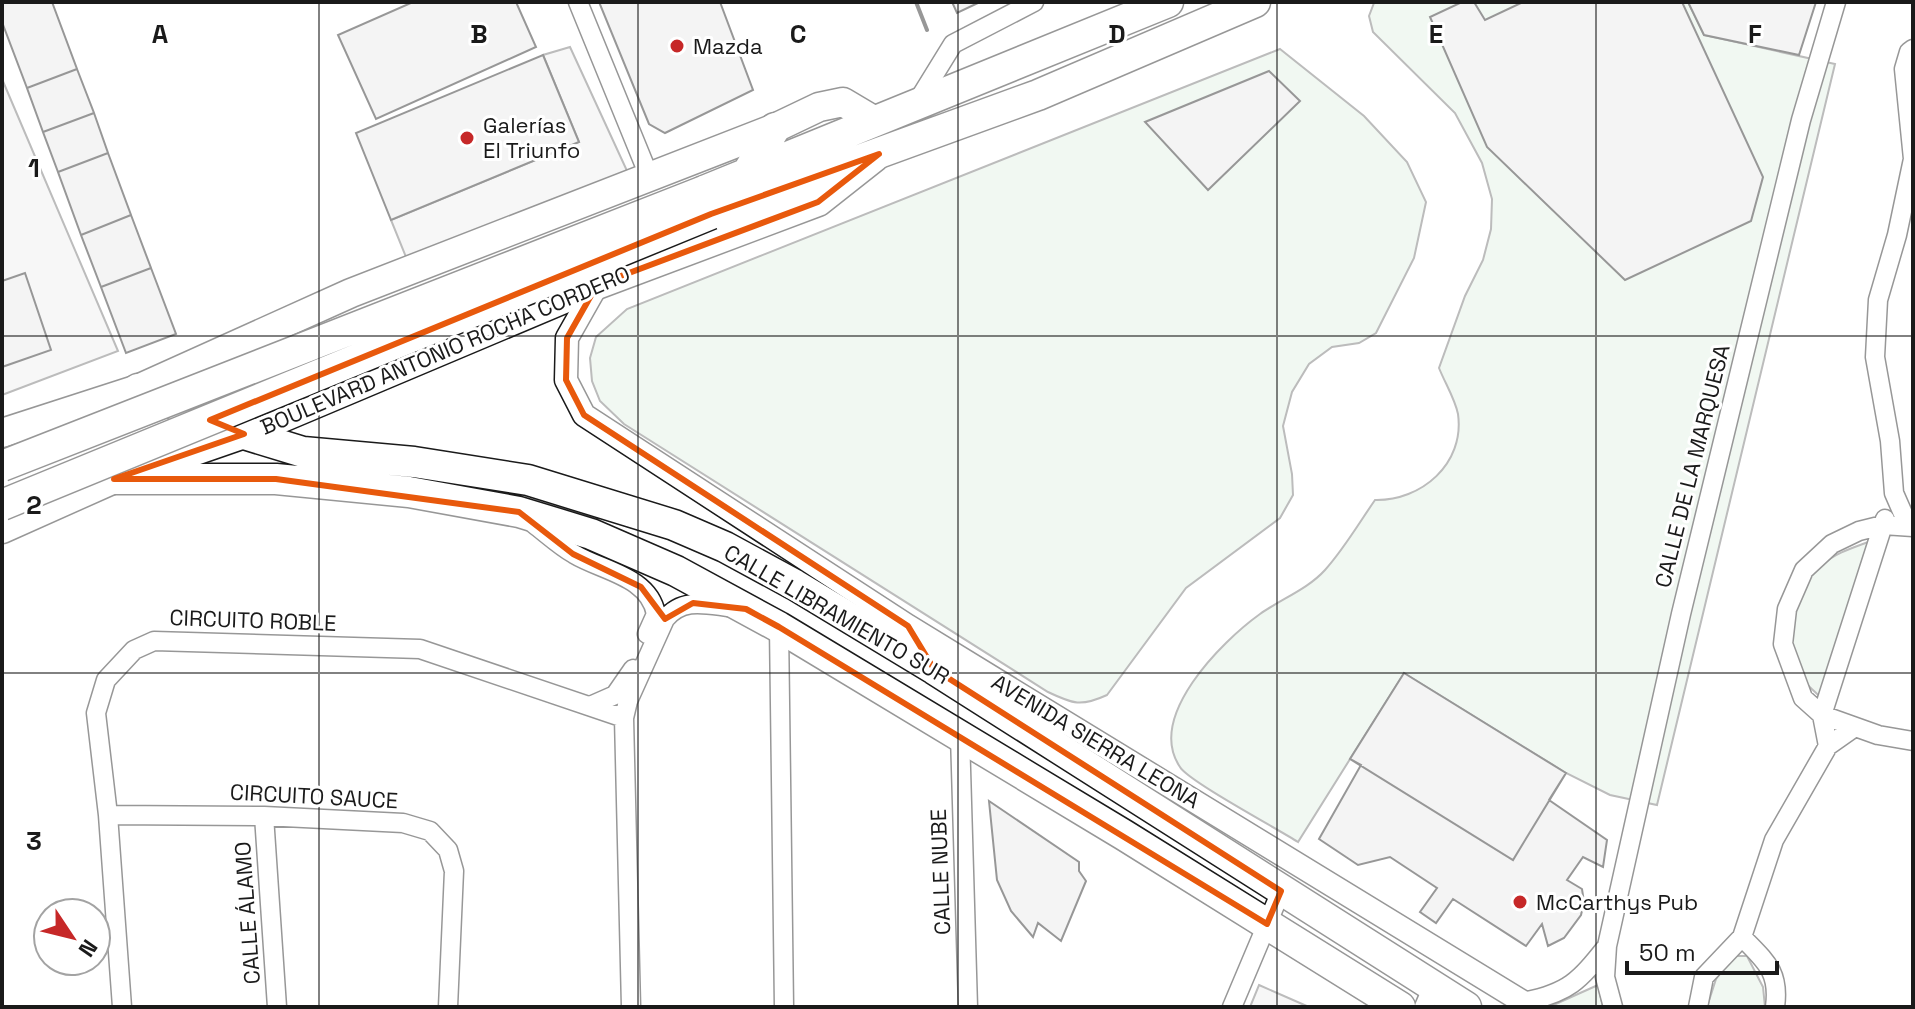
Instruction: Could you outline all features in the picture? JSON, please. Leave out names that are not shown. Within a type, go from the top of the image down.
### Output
[{"type":"highway","points":[[2,505],[708,202],[746,175],[1168,2]]},
{"type":"highway","points":[[2,466],[708,202],[879,154],[1038,95],[1255,2]]},
{"type":"highway","points":[[746,175],[775,128]]},
{"type":"highway","name":"CALLE LIBRAMIENTO SUR","points":[[138,389],[244,434],[303,452],[414,462],[528,480],[674,525],[725,547],[795,585],[934,669],[1281,891],[1428,997],[1466,1007]]},
{"type":"highway","name":"CALLE LIBRAMIENTO SUR","points":[[114,479],[276,479],[409,492],[519,512],[591,534],[639,553],[779,627],[1400,1007]]},
{"type":"highway","points":[[908,626],[934,669]]},
{"type":"main road","points":[[2,433],[138,389],[351,293],[775,128],[819,107],[843,102],[875,121]]},
{"type":"main road","name":"BOULEVARD ANTONIO ROCHA CORDERO","points":[[2,529],[114,479],[244,434],[597,285],[818,202],[879,154]]},
{"type":"street","points":[[578,2],[649,176]]},
{"type":"street","points":[[916,104],[953,44],[1034,2]]},
{"type":"street","name":"CALLE DE LA MARQUESA","points":[[1613,1007],[1605,977],[1607,946],[1692,567],[1801,120],[1836,2]]},
{"type":"street","points":[[1913,49],[1909,52],[1904,69],[1913,159],[1897,235],[1878,300],[1875,357],[1890,441],[1894,493],[1911,526],[1883,525],[1859,531],[1832,544],[1804,570],[1787,609],[1783,644],[1803,698],[1822,715],[1878,735],[1913,741]]},
{"type":"street","name":"AVENIDA SIERRA LEONA","points":[[597,285],[567,338],[566,380],[584,415],[908,626],[1527,1004]]},
{"type":"street","points":[[1828,746],[1822,715],[1894,493]]},
{"type":"street","points":[[519,512],[573,554],[641,587],[660,617],[624,718],[631,1007]]},
{"type":"street","points":[[590,706],[615,695],[660,617],[681,605],[693,603],[746,609]]},
{"type":"street","points":[[779,627],[784,1007]]},
{"type":"street","name":"CIRCUITO ROBLE","points":[[122,1007],[108,815],[96,713],[106,680],[134,650],[154,641],[420,649],[624,718]]},
{"type":"street","points":[[1698,1007],[1704,977],[1742,937],[1774,840],[1828,746],[1855,727]]},
{"type":"street","name":"CALLE NUBE","points":[[960,735],[968,1007]]},
{"type":"street","name":"CIRCUITO SAUCE","points":[[108,815],[264,816],[403,823],[430,831],[448,850],[454,871],[448,1007]]},
{"type":"street","name":"CALLE ÁLAMO","points":[[264,816],[277,1007]]},
{"type":"street","points":[[1232,1007],[1281,891]]},
{"type":"street","points":[[1742,937],[1770,966],[1777,989],[1775,1007]]},
{"type":"street","name":"CALLE DE LA MARQUESA","points":[[1527,1004],[1568,988],[1607,946]]},
{"type":"highlighted area","points":[[879,154],[818,202],[597,285],[567,338],[566,380],[584,415],[908,626],[934,669],[1281,891],[1267,924],[779,627],[746,609],[693,603],[665,619],[641,587],[573,554],[519,512],[276,479],[114,479],[244,434],[210,420],[711,214]]},
{"type":"green space","points":[[1688,2],[1704,35],[1835,64],[1657,805],[1610,795],[1566,773],[1404,673],[1298,842],[1187,774],[1180,767],[1172,747],[1173,726],[1180,704],[1193,682],[1226,643],[1260,614],[1318,577],[1339,553],[1375,500],[1408,494],[1436,476],[1447,463],[1458,432],[1458,414],[1439,368],[1465,296],[1483,260],[1491,229],[1492,199],[1482,163],[1455,113],[1373,32],[1369,16],[1374,3]]},
{"type":"green space","points":[[1280,49],[1364,116],[1407,162],[1426,202],[1414,258],[1376,333],[1359,343],[1332,347],[1309,364],[1292,392],[1283,426],[1293,495],[1280,518],[1186,588],[1107,695],[1077,702],[1048,692],[624,424],[600,401],[592,381],[590,358],[596,337],[627,309]]},
{"type":"green space","points":[[1868,542],[1820,697],[1801,677],[1794,660],[1791,631],[1797,600],[1812,574],[1823,564]]},
{"type":"green space","points":[[1733,956],[1747,956],[1763,987],[1765,1007],[1707,1007],[1716,979]]},
{"type":"green space","points":[[1598,985],[1603,1007],[1549,1007]]},
{"type":"shaded area","points":[[570,47],[628,173],[406,257],[391,220],[579,142],[543,55]]},
{"type":"shaded area","points":[[2,79],[118,351],[2,395]]},
{"type":"shaded area","points":[[1259,985],[1309,1007],[1250,1007]]},
{"type":"building","points":[[2,2],[52,2],[77,69],[27,88],[2,22]]},
{"type":"building","points":[[413,2],[516,2],[536,47],[376,119],[338,35]]},
{"type":"building","name":"Mazda","points":[[599,2],[720,2],[753,90],[665,133],[649,124]]},
{"type":"building","points":[[952,2],[980,2],[957,13]]},
{"type":"building","points":[[1462,2],[1474,2],[1485,20],[1523,2],[1682,2],[1763,177],[1751,221],[1625,280],[1487,147],[1430,17]]},
{"type":"building","points":[[1688,2],[1816,2],[1799,55],[1704,35]]},
{"type":"building","name":"Galerías El Triunfo","points":[[543,55],[579,142],[391,220],[356,133]]},
{"type":"building","points":[[77,69],[94,113],[43,132],[27,88]]},
{"type":"building","points":[[1269,71],[1300,101],[1208,190],[1145,122]]},
{"type":"building","points":[[94,113],[108,153],[58,172],[43,132]]},
{"type":"building","points":[[108,153],[131,215],[81,235],[58,172]]},
{"type":"building","points":[[131,215],[151,268],[101,287],[81,235]]},
{"type":"building","points":[[151,268],[176,334],[126,353],[101,287]]},
{"type":"building","points":[[25,273],[51,350],[2,367],[2,281]]},
{"type":"building","points":[[1404,673],[1566,773],[1549,800],[1607,840],[1603,867],[1583,857],[1567,880],[1582,889],[1584,902],[1581,915],[1564,938],[1548,946],[1542,924],[1526,946],[1453,899],[1436,923],[1420,912],[1437,888],[1390,857],[1358,865],[1319,839],[1361,765],[1350,759]]},
{"type":"building","points":[[1404,673],[1566,773],[1513,860],[1350,759]]},
{"type":"building","points":[[989,801],[1079,862],[1079,871],[1086,881],[1061,941],[1038,923],[1033,937],[1011,911],[997,880]]},
{"type":"wall","points":[[916,2],[927,30]]},
{"type":"place","name":"Mazda","points":[[677,46]]},
{"type":"place","name":"Galerías El Triunfo","points":[[467,138]]},
{"type":"place","name":"McCarthys Pub","points":[[1520,902]]}]
